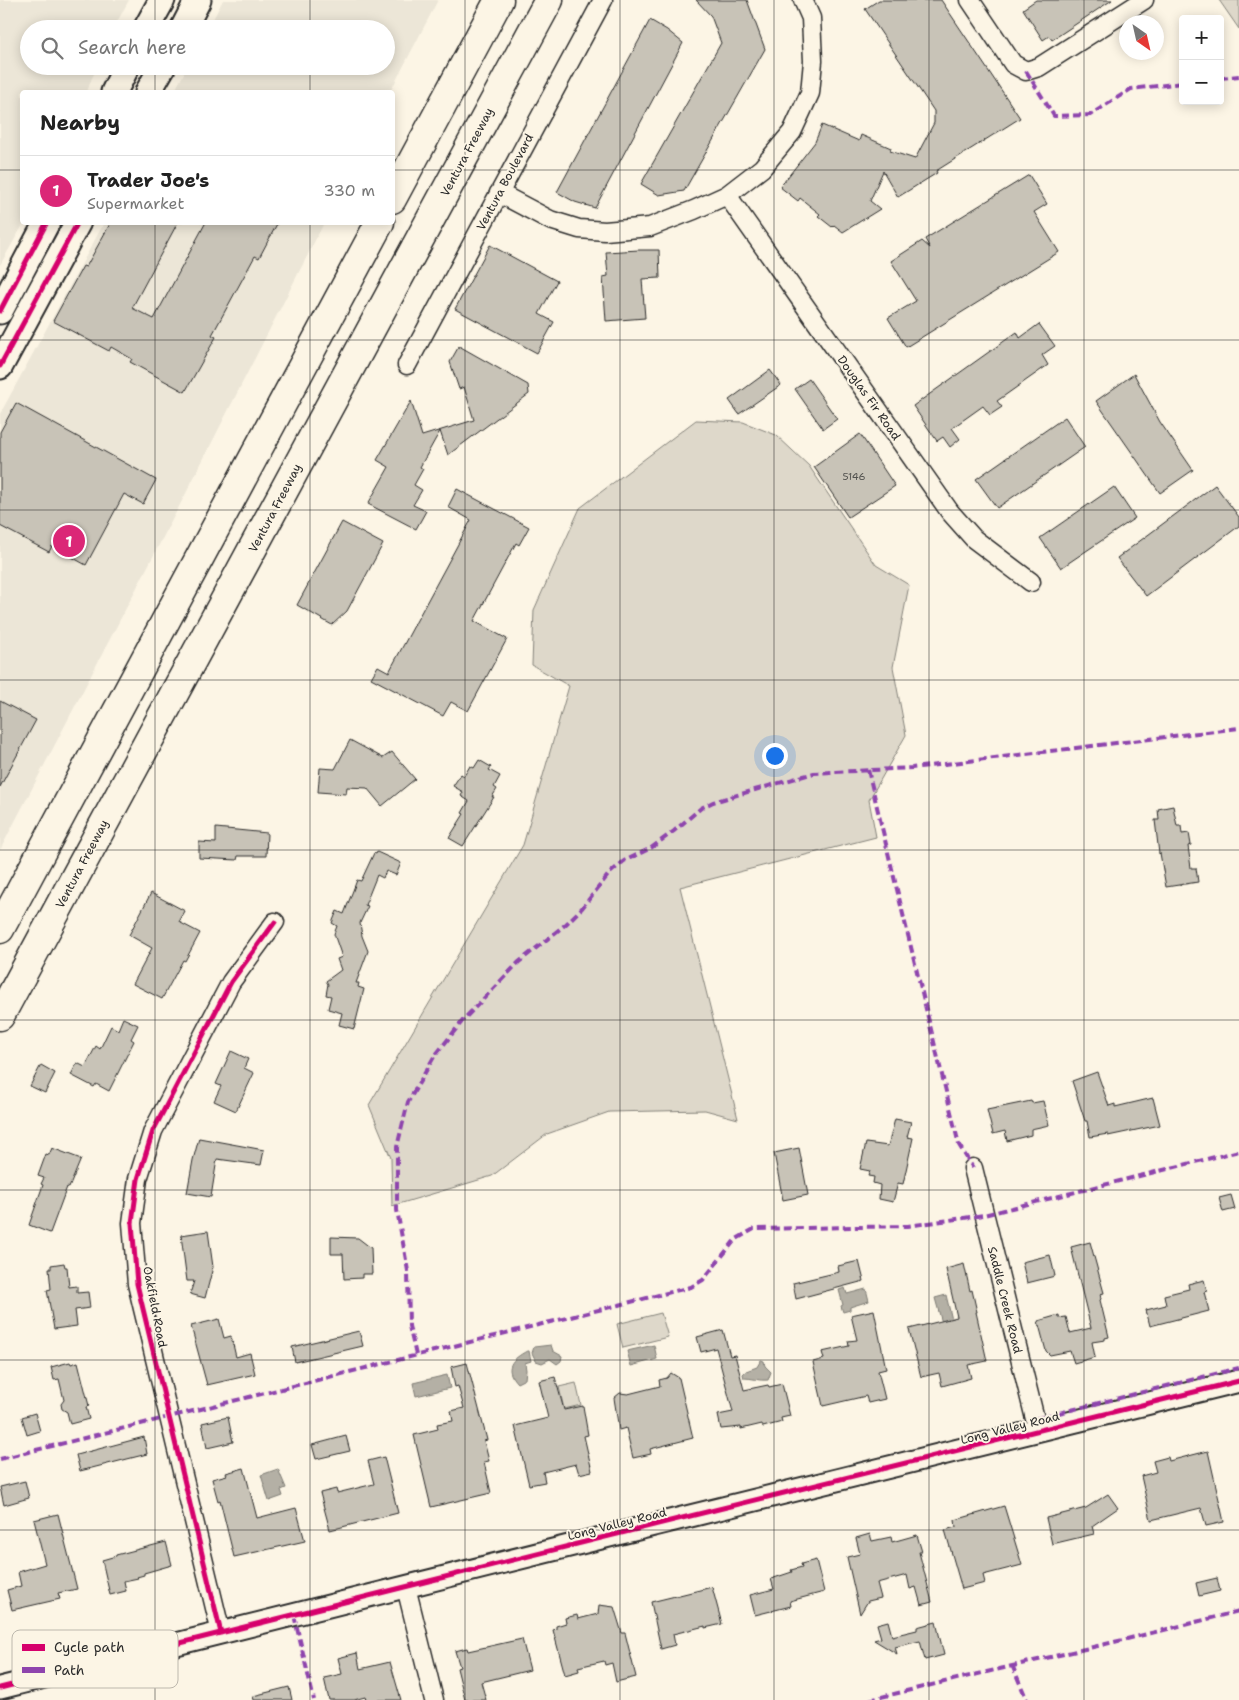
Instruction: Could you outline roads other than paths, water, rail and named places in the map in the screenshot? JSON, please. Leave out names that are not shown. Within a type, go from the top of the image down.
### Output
[{"type":"highway","points":[[395,192],[499,0]]},
{"type":"highway","name":"Ventura Freeway","points":[[0,1016],[549,0]]},
{"type":"highway","points":[[0,929],[378,225]]},
{"type":"main road","points":[[151,20],[162,0]]},
{"type":"main road","points":[[188,20],[198,0]]},
{"type":"main road","points":[[115,90],[122,75]]},
{"type":"main road","points":[[149,90],[158,75]]},
{"type":"main road","points":[[24,322],[0,310],[45,225]]},
{"type":"main road","points":[[0,366],[76,225]]},
{"type":"street","name":"Ventura Boulevard","points":[[407,365],[603,0]]},
{"type":"street","points":[[498,193],[550,220],[579,229],[605,231],[650,227],[727,195],[762,168],[792,132],[810,93],[813,61],[811,18],[804,0]]},
{"type":"street","points":[[970,0],[1013,64],[1026,71],[1039,67],[1144,0]]},
{"type":"street","name":"Douglas Fir Road","points":[[727,195],[950,512],[974,539],[1031,582]]},
{"type":"street","name":"Oakfield Road","points":[[221,1633],[137,1284],[132,1223],[138,1179],[153,1132],[231,982],[275,922]]},
{"type":"street","name":"Saddle Creek Road","points":[[973,1168],[1038,1431]]},
{"type":"street","name":"Long Valley Road","points":[[178,1644],[1239,1381]]},
{"type":"street","points":[[406,1587],[434,1700]]},
{"type":"place","name":"Trader Joe's","points":[[69,541]]}]
